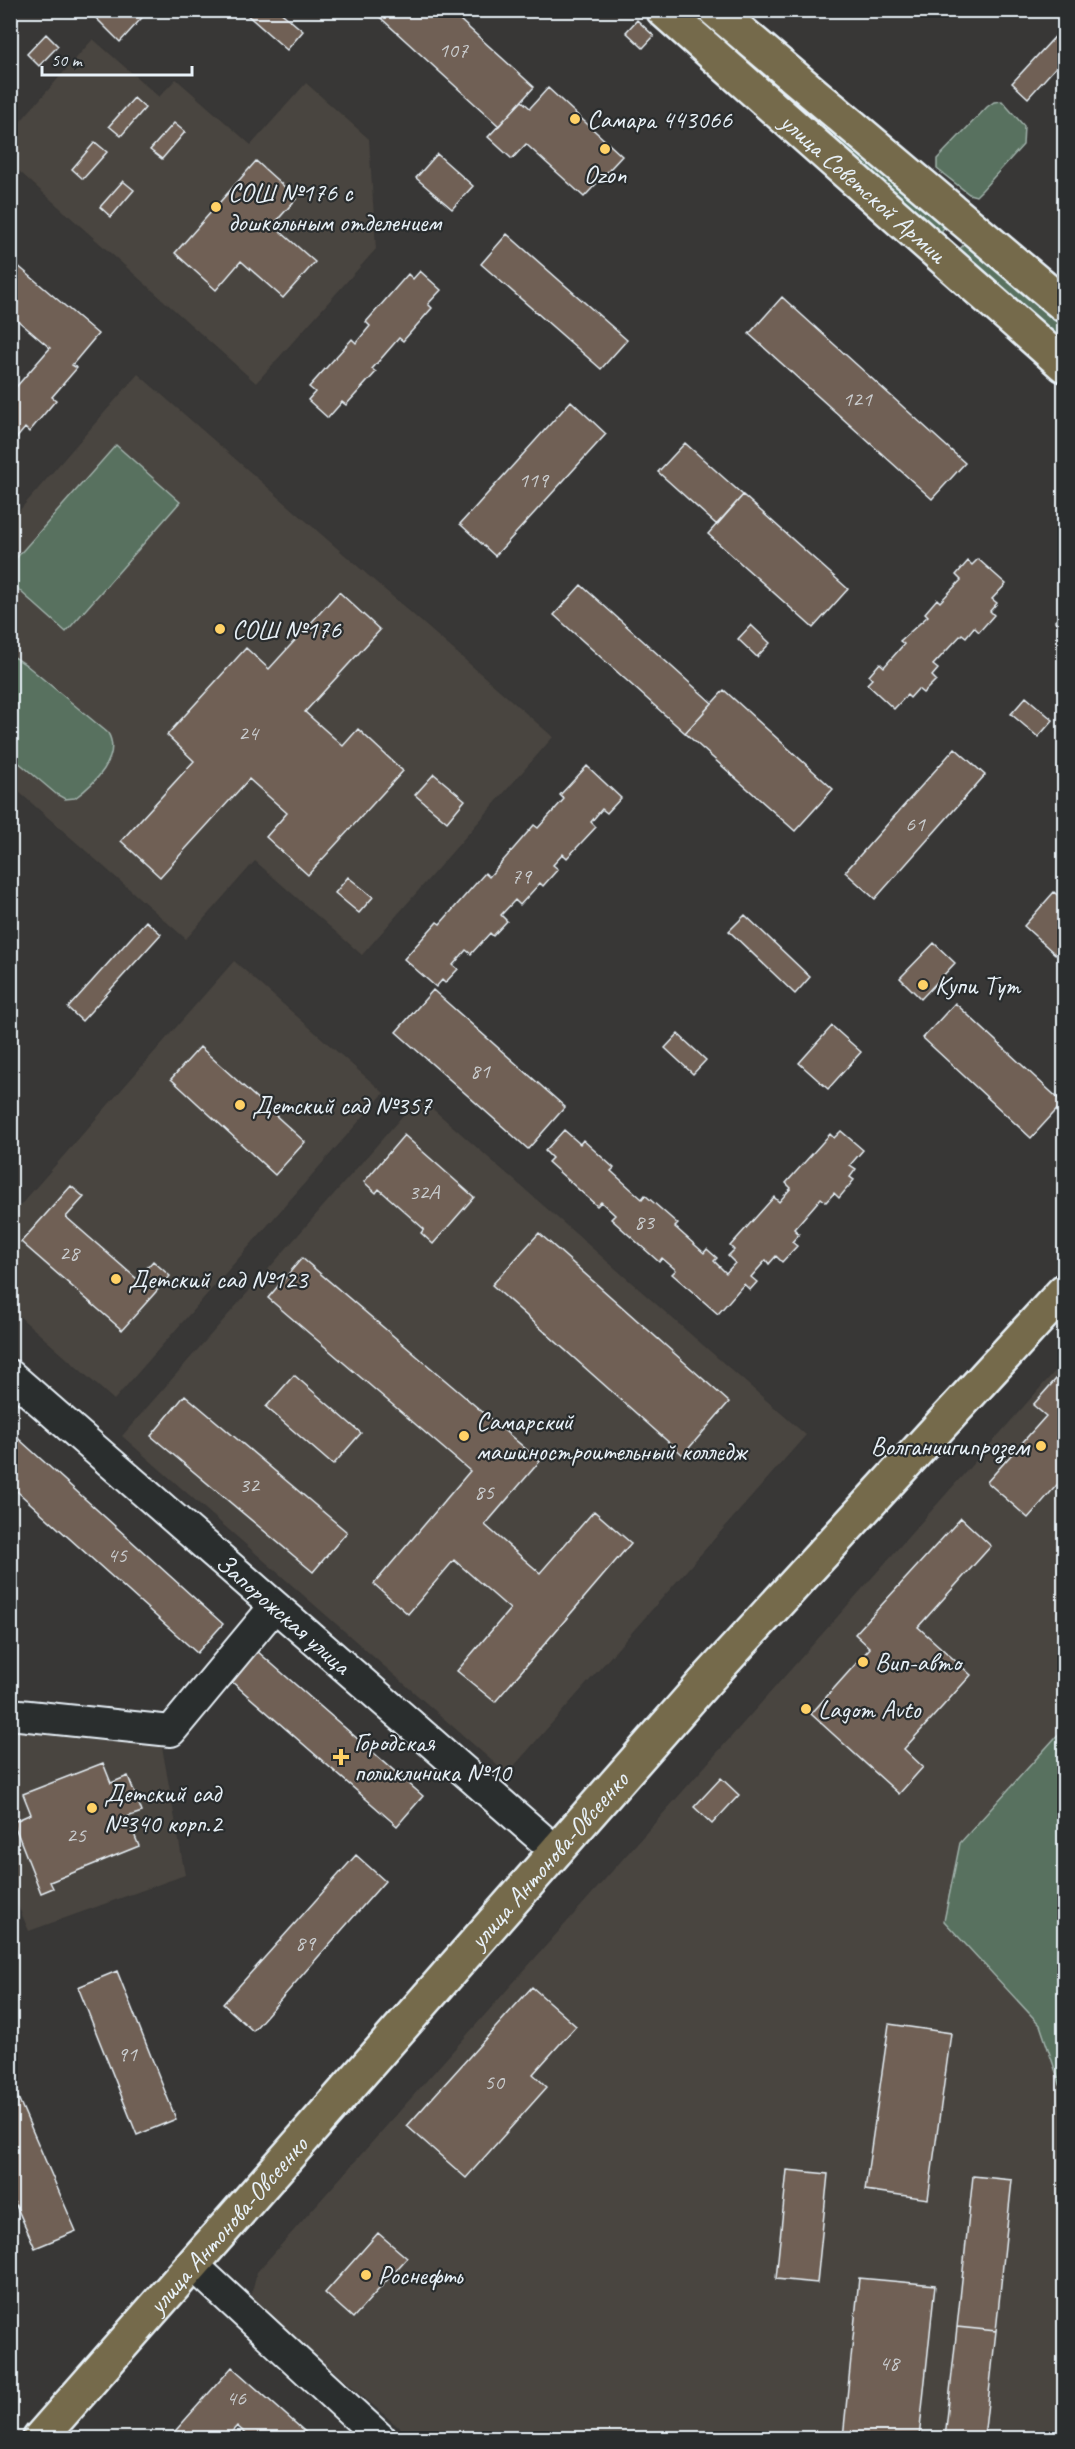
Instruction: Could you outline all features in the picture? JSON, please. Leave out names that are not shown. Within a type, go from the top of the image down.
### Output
[{"type":"main road","name":"улица Советской Армии","points":[[663,10],[1065,365]]},
{"type":"main road","name":"улица Советской Армии","points":[[722,12],[1065,305]]},
{"type":"main road","points":[[703,46],[722,12]]},
{"type":"main road","points":[[940,254],[966,221]]},
{"type":"main road","name":"улица Антонова-Овсеенко","points":[[40,2439],[703,1684],[1065,1291]]},
{"type":"street","name":"Запорожская улица","points":[[10,1375],[556,1852]]},
{"type":"street","points":[[10,1714],[171,1731],[274,1607]]},
{"type":"street","points":[[192,2265],[380,2439]]},
{"type":"shaded area","name":"СОШ №176 с дошкольным отделением","points":[[93,39],[159,97],[176,79],[251,145],[306,83],[369,139],[376,249],[256,383],[11,164],[11,132]]},
{"type":"shaded area","name":"СОШ №176","points":[[138,374],[553,737],[362,955],[255,861],[186,939],[11,785],[11,520]]},
{"type":"shaded area","points":[[234,961],[384,1093],[114,1400],[11,1309],[11,1216]]},
{"type":"shaded area","name":"Самарский машиностроительный колледж","points":[[419,1097],[806,1435],[507,1774],[122,1436]]},
{"type":"shaded area","points":[[1064,1361],[1064,2438],[411,2438],[250,2299],[257,2272]]},
{"type":"shaded area","name":"Детский сад №340 корп.2","points":[[11,1725],[161,1741],[185,1875],[29,1931],[18,1906],[11,1908]]},
{"type":"green space","points":[[729,35],[950,221],[931,243],[715,54]]},
{"type":"green space","points":[[1002,101],[1024,126],[1023,145],[976,196],[969,194],[937,169],[937,159],[987,107],[994,102]]},
{"type":"green space","points":[[967,241],[1064,323],[1064,357],[950,260]]},
{"type":"green space","points":[[116,445],[180,502],[66,632],[11,583],[11,564]]},
{"type":"green space","points":[[11,655],[108,733],[111,742],[109,760],[97,778],[75,798],[65,799],[56,794],[11,756]]},
{"type":"green space","points":[[1064,1728],[1064,2096],[1040,2025],[944,1921],[960,1843]]},
{"type":"building","points":[[88,10],[149,10],[120,42]]},
{"type":"building","points":[[247,10],[278,10],[303,31],[287,50],[245,13]]},
{"type":"building","points":[[372,10],[449,10],[534,87],[499,126]]},
{"type":"building","points":[[637,20],[654,36],[643,48],[626,32]]},
{"type":"building","points":[[1064,27],[1064,58],[1028,98],[1012,83]]},
{"type":"building","points":[[46,34],[58,46],[39,66],[27,54]]},
{"type":"building","points":[[548,88],[622,156],[584,197],[526,144],[512,159],[488,137],[522,101],[530,108]]},
{"type":"building","points":[[134,98],[145,108],[121,136],[109,126]]},
{"type":"building","points":[[174,123],[185,132],[162,159],[150,150]]},
{"type":"building","points":[[95,142],[107,152],[83,179],[72,169]]},
{"type":"building","points":[[437,154],[473,186],[452,209],[416,178]]},
{"type":"building","points":[[256,161],[297,198],[273,225],[315,262],[283,298],[241,261],[216,290],[175,253]]},
{"type":"building","points":[[123,181],[134,190],[111,217],[100,207]]},
{"type":"building","points":[[507,234],[627,340],[601,369],[481,264]]},
{"type":"building","points":[[10,259],[98,334],[72,365],[77,368],[52,397],[56,400],[29,432],[25,428],[10,446],[10,394],[50,348],[10,314]]},
{"type":"building","points":[[420,271],[441,290],[428,304],[432,308],[403,341],[399,338],[372,369],[376,372],[346,405],[342,402],[328,418],[308,400],[315,392],[309,387],[352,339],[356,343],[370,326],[366,322],[408,274],[413,279]]},
{"type":"building","points":[[782,297],[965,463],[932,499],[749,334]]},
{"type":"building","points":[[571,401],[606,434],[495,556],[460,524]]},
{"type":"building","points":[[685,443],[743,495],[717,525],[658,472]]},
{"type":"building","points":[[743,495],[848,589],[813,628],[708,534]]},
{"type":"building","points":[[978,559],[1006,584],[992,599],[997,603],[990,611],[994,615],[979,632],[974,627],[966,637],[962,634],[933,665],[938,669],[932,676],[936,680],[923,693],[918,689],[910,698],[907,695],[894,709],[867,684],[872,679],[869,676],[880,663],[884,667],[904,644],[900,641],[928,616],[925,613],[937,599],[940,602],[961,580],[956,575],[968,561],[972,565]]},
{"type":"building","points":[[581,585],[712,703],[685,733],[554,615]]},
{"type":"building","points":[[339,592],[380,630],[305,712],[343,746],[358,729],[403,771],[308,875],[266,837],[287,813],[249,779],[160,877],[121,841],[194,761],[167,735],[246,648],[269,669]]},
{"type":"building","points":[[1064,611],[1064,629],[1055,621]]},
{"type":"building","points":[[751,625],[770,643],[757,657],[738,639]]},
{"type":"building","points":[[724,690],[833,789],[795,831],[685,733]]},
{"type":"building","points":[[1026,697],[1053,720],[1038,737],[1011,714]]},
{"type":"building","points":[[955,748],[985,775],[875,899],[845,872]]},
{"type":"building","points":[[587,766],[621,798],[607,813],[602,809],[591,822],[596,827],[567,858],[563,854],[553,865],[558,869],[543,886],[540,883],[520,905],[515,900],[501,915],[507,921],[493,936],[490,933],[471,954],[466,950],[453,965],[458,969],[445,983],[442,980],[436,987],[404,959],[437,922],[440,924],[485,873],[489,877],[534,825],[538,828],[564,799],[560,795]]},
{"type":"building","points":[[434,774],[465,800],[447,822],[415,795]]},
{"type":"building","points":[[348,877],[373,897],[359,913],[335,893]]},
{"type":"building","points":[[1054,892],[1064,901],[1064,962],[1024,926]]},
{"type":"building","points":[[745,915],[810,977],[795,994],[729,931]]},
{"type":"building","points":[[146,921],[161,934],[82,1021],[68,1008]]},
{"type":"building","points":[[934,943],[955,963],[921,999],[900,978]]},
{"type":"building","points":[[433,990],[565,1107],[528,1149],[396,1032]]},
{"type":"building","points":[[955,1003],[1063,1103],[1031,1138],[923,1038]]},
{"type":"building","points":[[832,1026],[861,1052],[828,1089],[799,1063]]},
{"type":"building","points":[[678,1034],[706,1060],[693,1074],[665,1048]]},
{"type":"building","points":[[200,1047],[305,1142],[275,1175],[171,1079]]},
{"type":"building","points":[[564,1130],[580,1144],[583,1140],[614,1168],[611,1171],[642,1199],[645,1195],[678,1224],[675,1227],[704,1253],[707,1249],[717,1258],[714,1261],[726,1273],[735,1263],[728,1256],[734,1250],[730,1246],[774,1197],[779,1202],[791,1188],[786,1183],[830,1134],[834,1138],[841,1131],[863,1150],[850,1165],[856,1169],[850,1177],[854,1180],[839,1198],[834,1193],[826,1202],[821,1198],[794,1229],[799,1234],[792,1242],[797,1246],[782,1262],[776,1256],[769,1264],[766,1260],[751,1277],[757,1282],[750,1290],[744,1284],[718,1314],[672,1274],[676,1270],[662,1258],[659,1262],[611,1219],[615,1215],[601,1202],[597,1206],[548,1162],[552,1158],[545,1151]]},
{"type":"building","points":[[404,1135],[474,1197],[433,1244],[421,1233],[424,1229],[379,1189],[376,1193],[364,1182]]},
{"type":"building","points":[[71,1186],[84,1197],[66,1217],[137,1279],[153,1261],[170,1276],[122,1330],[21,1242]]},
{"type":"building","points":[[539,1233],[729,1402],[683,1455],[492,1285]]},
{"type":"building","points":[[302,1258],[540,1461],[485,1525],[540,1573],[594,1511],[631,1543],[495,1702],[457,1671],[510,1609],[454,1560],[408,1614],[374,1584],[470,1471],[268,1298]]},
{"type":"building","name":"Волганиигипрозем","points":[[1064,1370],[1064,1477],[1028,1518],[987,1482],[1046,1416],[1033,1405]]},
{"type":"building","points":[[294,1375],[361,1433],[333,1465],[266,1407]]},
{"type":"building","points":[[185,1395],[347,1532],[313,1572],[151,1436]]},
{"type":"building","points":[[10,1431],[223,1624],[197,1653],[10,1485]]},
{"type":"building","points":[[961,1518],[991,1546],[918,1627],[971,1675],[904,1749],[923,1767],[899,1794],[811,1714],[870,1648],[855,1634]]},
{"type":"building","points":[[257,1651],[423,1796],[397,1826],[231,1681]]},
{"type":"building","points":[[103,1763],[111,1783],[128,1776],[142,1812],[127,1817],[139,1846],[50,1882],[53,1888],[41,1893],[13,1822],[31,1814],[23,1794]]},
{"type":"building","points":[[721,1778],[739,1795],[712,1824],[694,1807]]},
{"type":"building","points":[[356,1855],[385,1881],[253,2031],[223,2004]]},
{"type":"building","points":[[117,1971],[176,2119],[137,2135],[78,1987]]},
{"type":"building","points":[[532,1987],[576,2026],[533,2074],[547,2087],[466,2178],[407,2126]]},
{"type":"building","points":[[889,2024],[951,2033],[928,2199],[865,2190]]},
{"type":"building","points":[[10,2079],[76,2231],[35,2248],[10,2192]]},
{"type":"building","points":[[787,2170],[828,2174],[817,2283],[776,2279]]},
{"type":"building","points":[[973,2176],[1012,2180],[996,2331],[957,2327]]},
{"type":"building","name":"Роснефть","points":[[378,2233],[407,2258],[353,2318],[325,2293]]},
{"type":"building","points":[[859,2278],[935,2285],[919,2438],[843,2438]]},
{"type":"building","points":[[957,2327],[996,2331],[984,2438],[945,2438]]},
{"type":"building","points":[[232,2367],[312,2438],[251,2438],[237,2426],[226,2438],[169,2438]]},
{"type":"place","name":"Самара 443066","points":[[575,119]]},
{"type":"place","name":"Ozon","points":[[605,149]]},
{"type":"place","name":"СОШ №176 с дошкольным отделением","points":[[216,207]]},
{"type":"place","name":"СОШ №176","points":[[220,629]]},
{"type":"place","name":"Купи Тут","points":[[923,985]]},
{"type":"place","name":"Детский сад №357","points":[[240,1105]]},
{"type":"place","name":"Детский сад №123","points":[[116,1279]]},
{"type":"place","name":"Самарский машиностроительный колледж","points":[[464,1436]]},
{"type":"place","name":"Волганиигипрозем","points":[[1041,1446]]},
{"type":"place","name":"Вип-авто","points":[[863,1662]]},
{"type":"place","name":"Lagom Avto","points":[[806,1709]]},
{"type":"place","name":"Городская поликлиника №10","points":[[341,1757]]},
{"type":"place","name":"Детский сад №340 корп.2","points":[[92,1808]]},
{"type":"place","name":"Роснефть","points":[[366,2275]]}]
